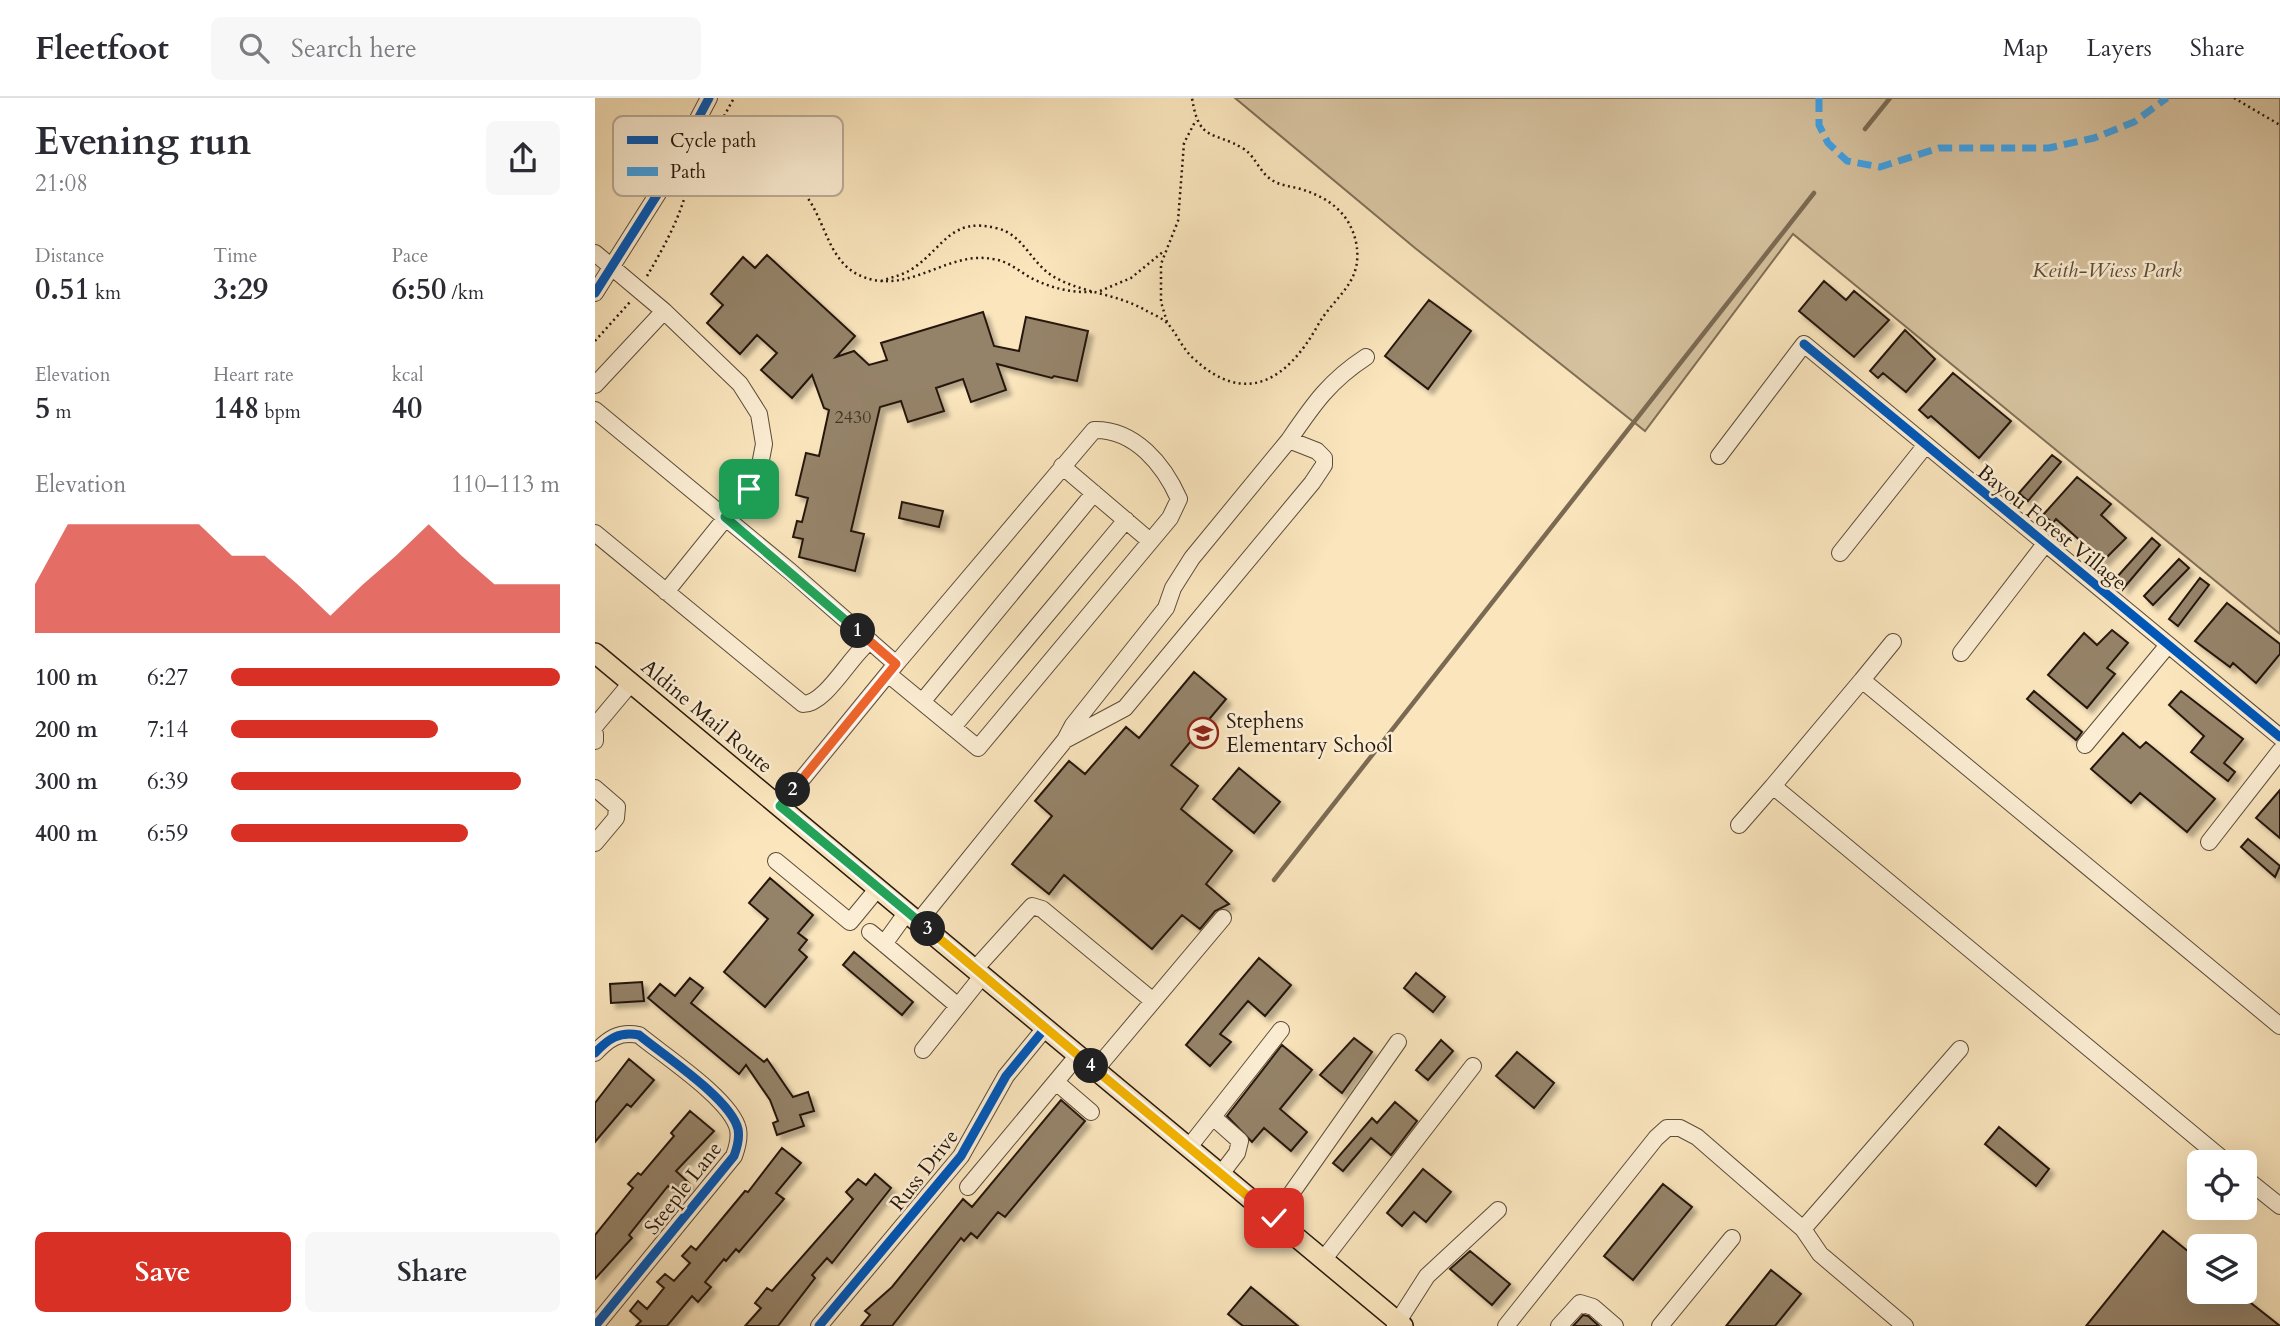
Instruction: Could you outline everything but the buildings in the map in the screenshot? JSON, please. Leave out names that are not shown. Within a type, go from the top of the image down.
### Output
[{"type":"main road","name":"Aldine Mail Route","points":[[595,653],[1096,1069],[1398,1325]]},
{"type":"street","points":[[699,116],[709,98]]},
{"type":"street","points":[[595,293],[656,196]]},
{"type":"street","points":[[595,253],[664,311],[740,384],[759,414],[764,444],[760,465],[749,489],[666,592]]},
{"type":"street","points":[[595,385],[664,311]]},
{"type":"street","name":"Bayou Forest Village","points":[[1719,456],[1804,344],[2280,737]]},
{"type":"street","points":[[884,944],[913,916],[1065,740],[1073,724],[1155,622],[1192,558],[1289,440],[1313,402],[1341,373],[1366,356]]},
{"type":"street","points":[[595,410],[870,641],[892,669],[922,702],[978,748],[1170,518],[1179,499],[1167,472],[1142,448],[1121,434],[1094,430],[892,669],[780,806]]},
{"type":"street","points":[[1065,740],[1125,708],[1312,483],[1324,466],[1324,458],[1317,451],[1289,440]]},
{"type":"street","points":[[1840,553],[1925,446]]},
{"type":"street","points":[[1062,466],[1150,541]]},
{"type":"street","points":[[922,702],[1094,493]]},
{"type":"street","points":[[953,727],[1125,520]]},
{"type":"street","points":[[595,533],[803,704],[819,700],[858,650],[870,641]]},
{"type":"street","points":[[1961,653],[2045,544]]},
{"type":"street","points":[[1739,825],[1893,642]]},
{"type":"street","points":[[2085,745],[2168,645]]},
{"type":"street","points":[[1863,680],[2280,1026]]},
{"type":"street","points":[[595,726],[631,683]]},
{"type":"street","points":[[595,734],[595,741]]},
{"type":"street","points":[[2209,842],[2280,751]]},
{"type":"street","points":[[1773,786],[2212,1150]]},
{"type":"street","points":[[595,788],[617,807],[616,817],[595,843]]},
{"type":"street","points":[[776,861],[850,922],[878,888]]},
{"type":"street","points":[[923,1050],[958,1006],[979,972],[1033,906],[1042,909],[1153,1001]]},
{"type":"street","points":[[1096,1069],[1223,918]]},
{"type":"street","points":[[870,932],[958,1006]]},
{"type":"street","name":"Russ Drive","points":[[819,1326],[961,1156],[1006,1076],[1045,1027]]},
{"type":"street","points":[[1189,1147],[1281,1030]]},
{"type":"street","name":"Steeple Lane","points":[[595,1054],[615,1036],[627,1032],[639,1035],[723,1105],[735,1121],[737,1148],[595,1326]]},
{"type":"street","points":[[1274,1218],[1398,1042]]},
{"type":"street","points":[[1803,1229],[1960,1049]]},
{"type":"street","points":[[968,1187],[1078,1055]]},
{"type":"street","points":[[1323,1259],[1472,1066]]},
{"type":"street","points":[[1056,1082],[1091,1112]]},
{"type":"street","points":[[1213,1117],[1240,1141],[1237,1153],[1221,1174]]},
{"type":"street","points":[[1506,1326],[1667,1128],[1680,1128],[1697,1137],[1803,1229],[1820,1254],[1905,1326]]},
{"type":"street","points":[[961,1156],[980,1173]]},
{"type":"street","points":[[2257,1188],[2280,1206]]},
{"type":"street","points":[[1398,1325],[1427,1276],[1497,1210]]},
{"type":"street","points":[[1660,1326],[1732,1238]]},
{"type":"street","points":[[1559,1326],[1580,1303],[1593,1307],[1615,1326]]},
{"type":"path","points":[[724,116],[734,98]]},
{"type":"path","points":[[1192,98],[1196,120],[1212,136],[1246,150],[1273,181],[1316,194],[1335,205],[1349,223],[1357,257],[1347,289],[1321,321],[1298,358],[1273,378],[1244,383],[1212,373],[1191,357],[1168,324],[1160,291],[1164,251],[1178,221],[1184,143],[1196,120]]},
{"type":"path","points":[[2234,98],[2280,125]]},
{"type":"path","points":[[595,341],[617,319],[638,290],[686,196]]},
{"type":"path","points":[[804,196],[812,206],[825,240],[837,258],[862,276],[881,281],[911,278],[952,261],[979,257],[1007,262],[1049,286],[1076,292],[1097,292],[1131,278],[1164,251]]},
{"type":"path","points":[[881,281],[912,269],[938,243],[955,231],[987,226],[1004,230],[1018,239],[1041,267],[1058,279],[1125,299],[1168,324]]},
{"type":"green space","name":"Keith-Wiess Park","points":[[1235,98],[2280,98],[2280,634],[1793,234],[1645,431],[1415,248]]},
{"type":"waterway","points":[[1865,129],[1890,98]]},
{"type":"waterway","points":[[1274,880],[1814,193]]},
{"type":"marked path","points":[[1819,98],[1819,125],[1828,143],[1847,161],[1880,167],[1939,148],[2049,148],[2094,138],[2134,122],[2167,98]]},
{"type":"cycle path","points":[[699,116],[709,98]]},
{"type":"cycle path","points":[[595,293],[656,196]]},
{"type":"cycle path","points":[[1804,344],[2280,737]]},
{"type":"cycle path","points":[[819,1326],[961,1156],[1006,1076],[1046,1027]]},
{"type":"cycle path","points":[[595,1053],[614,1037],[639,1035],[695,1078],[723,1104],[733,1117],[739,1136],[734,1156],[595,1326]]},
{"type":"place","name":"Stephens Elementary School","points":[[1203,733]]},
{"type":"route","points":[[749,489],[725,517],[896,664],[780,806],[1274,1218]]}]
